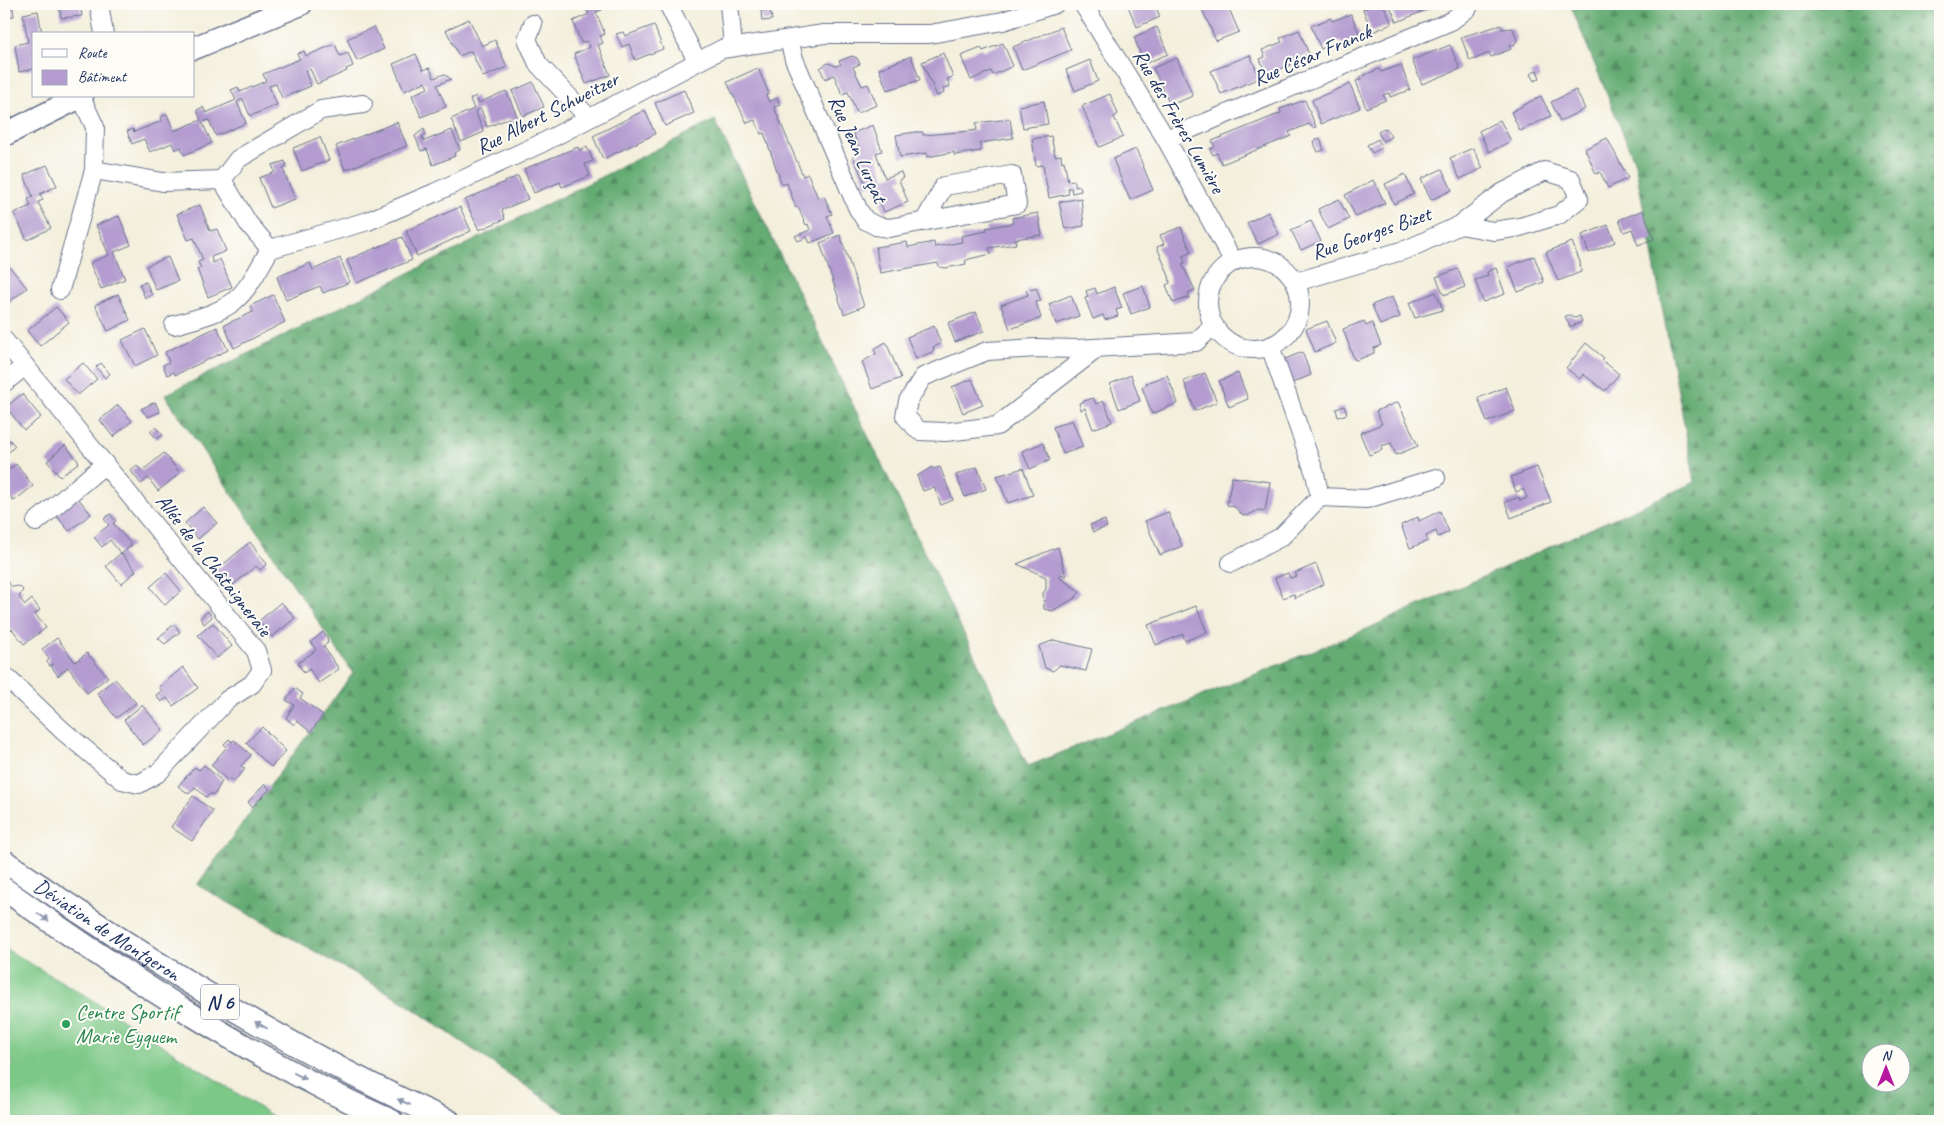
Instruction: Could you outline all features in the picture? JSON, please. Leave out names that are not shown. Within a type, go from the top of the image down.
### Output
[{"type":"main road","points":[[195,48],[301,4]]},
{"type":"main road","points":[[4,135],[80,98]]},
{"type":"main road","name":"Déviation de Montgeron","points":[[4,861],[96,925],[195,988],[381,1091],[449,1121]]},
{"type":"main road","name":"Déviation de Montgeron","points":[[4,889],[79,942],[184,1011],[289,1070],[392,1121]]},
{"type":"street","points":[[99,4],[104,32]]},
{"type":"street","points":[[668,4],[697,61]]},
{"type":"street","points":[[729,4],[733,46]]},
{"type":"street","name":"Rue Albert Schweitzer","points":[[270,249],[368,221],[426,197],[542,143],[697,61],[733,46],[824,34],[930,34],[1003,21],[1054,4]]},
{"type":"street","name":"Rue des Frères Lumière","points":[[1083,4],[1166,139],[1233,261]]},
{"type":"street","name":"Rue César Franck","points":[[1166,139],[1451,21],[1468,8],[1469,4]]},
{"type":"street","points":[[533,24],[527,39],[538,64],[588,117]]},
{"type":"street","name":"Rue Jean Lurçat","points":[[789,40],[794,59],[858,209],[865,220],[876,226],[889,228],[924,222],[1017,204],[1012,175],[944,186],[924,222]]},
{"type":"street","points":[[60,290],[94,170],[95,128],[82,98]]},
{"type":"street","points":[[222,180],[238,159],[321,110],[363,104]]},
{"type":"street","points":[[94,170],[163,182],[222,180]]},
{"type":"street","name":"Rue Georges Bizet","points":[[1296,282],[1408,248],[1460,225],[1502,193],[1545,171],[1571,179],[1579,199],[1559,215],[1520,227],[1494,231],[1460,225]]},
{"type":"street","points":[[174,325],[208,315],[235,302],[247,289],[270,249],[248,223],[222,180]]},
{"type":"street","points":[[1249,257],[1271,259],[1285,268],[1296,282],[1300,303],[1295,325],[1284,338],[1270,346],[1257,349],[1241,347],[1224,338],[1214,325],[1208,311],[1208,294],[1217,275],[1233,261],[1249,257]]},
{"type":"street","points":[[1098,348],[997,426],[946,432],[918,430],[905,416],[908,401],[923,377],[987,351],[1037,348],[1098,348],[1196,342],[1214,325]]},
{"type":"street","name":"Allée de la Châtaigneraie","points":[[4,340],[256,651],[262,670],[252,684],[227,700],[158,773],[139,784],[122,780],[63,731],[4,675]]},
{"type":"street","points":[[1270,346],[1315,474],[1320,497]]},
{"type":"street","points":[[4,384],[25,366]]},
{"type":"street","points":[[36,522],[105,464]]},
{"type":"street","points":[[1231,562],[1281,537],[1320,497],[1367,499],[1436,478]]},
{"type":"green space","points":[[1570,4],[1940,4],[1940,1121],[577,1121],[396,997],[197,885],[353,673],[165,395],[715,120],[1028,766],[1362,631],[1695,482],[1635,163]]},
{"type":"green space","name":"Centre Sportif Marie Eyquem","points":[[4,948],[86,996],[280,1121],[4,1121],[4,1072],[13,1064],[4,1051]]},
{"type":"building","points":[[59,4],[80,4],[82,16],[61,18]]},
{"type":"building","points":[[583,4],[599,4],[602,10],[596,12],[605,34],[600,36],[603,43],[598,45],[610,75],[586,84],[574,54],[590,47],[588,41],[581,43],[573,21],[589,14]]},
{"type":"building","points":[[1127,4],[1155,4],[1160,17],[1137,27]]},
{"type":"building","points":[[1200,4],[1227,4],[1239,32],[1216,41]]},
{"type":"building","points":[[1376,4],[1383,4],[1392,24],[1372,32],[1363,9]]},
{"type":"building","points":[[1389,4],[1435,4],[1436,6],[1397,22]]},
{"type":"building","points":[[13,8],[14,16],[4,18],[4,10]]},
{"type":"building","points":[[770,9],[772,20],[762,21],[761,11]]},
{"type":"building","points":[[38,11],[42,32],[32,32],[32,69],[19,72],[15,45],[28,42],[23,14]]},
{"type":"building","points":[[1351,14],[1361,37],[1342,45],[1340,41],[1321,49],[1311,26],[1331,18],[1332,21]]},
{"type":"building","points":[[469,19],[482,46],[495,40],[507,67],[483,77],[471,51],[459,56],[446,30]]},
{"type":"building","points":[[654,25],[663,49],[635,60],[629,44],[622,47],[616,34],[623,32],[625,36]]},
{"type":"building","points":[[1501,25],[1502,29],[1513,28],[1517,40],[1515,44],[1509,46],[1511,49],[1491,57],[1489,53],[1470,61],[1461,37]]},
{"type":"building","points":[[374,27],[384,49],[357,61],[347,39]]},
{"type":"building","points":[[1061,27],[1071,50],[1022,70],[1013,47]]},
{"type":"building","points":[[1157,27],[1168,54],[1144,64],[1134,37]]},
{"type":"building","points":[[1299,30],[1309,54],[1290,62],[1291,65],[1266,74],[1260,59],[1265,57],[1262,50],[1282,42],[1280,38]]},
{"type":"building","points":[[1003,43],[1013,66],[993,75],[991,71],[971,80],[961,56],[981,48],[983,51]]},
{"type":"building","points":[[335,44],[340,56],[348,53],[353,66],[346,69],[347,71],[317,84],[310,69],[305,71],[311,86],[282,98],[276,84],[269,86],[277,105],[250,116],[243,99],[237,102],[246,123],[216,136],[209,120],[202,122],[212,143],[184,155],[181,147],[175,150],[172,143],[150,152],[144,139],[132,144],[127,131],[133,129],[134,132],[162,121],[161,117],[167,114],[174,131],[201,120],[197,110],[203,107],[206,113],[236,100],[231,90],[238,87],[240,92],[266,81],[263,74],[300,59],[297,54],[304,51],[306,56]]},
{"type":"building","points":[[1450,45],[1460,69],[1422,84],[1412,60]]},
{"type":"building","points":[[943,53],[953,77],[947,79],[950,86],[943,89],[944,93],[937,96],[922,62]]},
{"type":"building","points":[[416,54],[423,70],[430,68],[434,78],[444,74],[451,79],[437,85],[446,107],[421,117],[412,95],[428,88],[425,82],[404,91],[393,64]]},
{"type":"building","points":[[1250,55],[1260,78],[1221,94],[1211,71]]},
{"type":"building","points":[[852,56],[857,58],[860,64],[853,67],[862,86],[868,84],[877,105],[857,113],[848,92],[842,94],[834,75],[825,79],[820,68],[828,63],[836,66],[841,64],[839,61]]},
{"type":"building","points":[[911,56],[920,80],[887,90],[879,69]]},
{"type":"building","points":[[1177,58],[1193,96],[1170,105],[1153,68]]},
{"type":"building","points":[[1090,60],[1098,81],[1075,91],[1066,70]]},
{"type":"building","points":[[1401,65],[1410,90],[1390,97],[1389,93],[1383,95],[1386,100],[1366,108],[1356,81],[1361,79],[1360,77],[1379,69],[1381,72]]},
{"type":"building","points":[[758,68],[769,94],[766,95],[769,102],[777,98],[780,105],[774,107],[803,176],[808,174],[818,198],[824,196],[832,214],[827,216],[834,233],[810,243],[807,237],[798,241],[795,236],[810,230],[808,224],[806,225],[798,207],[796,208],[787,183],[782,185],[764,133],[761,134],[755,120],[747,123],[727,82]]},
{"type":"building","points":[[1537,70],[1540,78],[1534,81],[1530,74]]},
{"type":"building","points":[[533,82],[544,107],[523,116],[512,91]]},
{"type":"building","points":[[1350,84],[1360,108],[1321,124],[1312,100]]},
{"type":"building","points":[[684,90],[694,113],[665,126],[655,103]]},
{"type":"building","points":[[1576,90],[1585,109],[1560,121],[1551,102]]},
{"type":"building","points":[[506,91],[518,118],[512,121],[510,118],[487,127],[481,109],[475,111],[484,132],[461,142],[451,119],[474,109],[470,99],[476,96],[478,103]]},
{"type":"building","points":[[1110,94],[1118,114],[1114,117],[1123,137],[1099,147],[1082,106]]},
{"type":"building","points":[[1541,96],[1551,116],[1520,131],[1511,112]]},
{"type":"building","points":[[1305,100],[1316,127],[1313,128],[1309,124],[1289,132],[1291,136],[1222,164],[1217,153],[1213,155],[1210,149],[1215,147],[1212,141],[1281,113],[1280,109]]},
{"type":"building","points":[[1044,101],[1048,124],[1023,128],[1019,106]]},
{"type":"building","points":[[645,110],[655,134],[603,159],[593,136]]},
{"type":"building","points":[[1010,119],[1013,138],[980,143],[981,151],[954,155],[954,152],[927,157],[927,153],[900,157],[896,135],[916,132],[923,132],[923,135],[971,131],[977,130],[976,123]]},
{"type":"building","points":[[1500,120],[1511,141],[1489,152],[1479,131]]},
{"type":"building","points":[[397,122],[407,146],[345,170],[336,146]]},
{"type":"building","points":[[873,125],[882,151],[876,153],[885,178],[901,172],[903,178],[899,180],[908,202],[884,212],[873,184],[866,186],[853,156],[861,152],[853,133]]},
{"type":"building","points":[[1386,128],[1391,137],[1383,141],[1378,132]]},
{"type":"building","points":[[424,129],[426,135],[422,137],[424,141],[452,130],[460,150],[454,153],[455,156],[433,165],[427,149],[421,151],[415,136]]},
{"type":"building","points":[[1051,136],[1055,156],[1061,155],[1062,162],[1064,161],[1068,181],[1074,180],[1076,187],[1080,186],[1081,191],[1072,193],[1071,188],[1068,188],[1069,194],[1049,198],[1043,165],[1036,166],[1032,139]]},
{"type":"building","points":[[320,137],[329,160],[302,171],[293,148]]},
{"type":"building","points":[[1320,138],[1324,150],[1318,152],[1313,141]]},
{"type":"building","points":[[1607,138],[1628,178],[1608,188],[1600,172],[1596,174],[1585,149]]},
{"type":"building","points":[[1378,139],[1382,148],[1372,153],[1367,145]]},
{"type":"building","points":[[578,147],[579,150],[587,147],[593,161],[585,164],[590,176],[562,187],[560,182],[534,193],[524,169]]},
{"type":"building","points":[[1473,148],[1483,168],[1460,179],[1450,158]]},
{"type":"building","points":[[1136,149],[1153,190],[1130,200],[1113,159]]},
{"type":"building","points":[[285,161],[287,167],[283,169],[295,199],[271,208],[259,178],[275,172],[272,165]]},
{"type":"building","points":[[47,165],[57,186],[40,194],[43,200],[38,202],[51,228],[27,240],[14,213],[31,206],[28,199],[33,197],[24,175]]},
{"type":"building","points":[[1442,169],[1452,190],[1431,200],[1421,179]]},
{"type":"building","points":[[1405,174],[1414,194],[1394,204],[1385,184]]},
{"type":"building","points":[[518,176],[528,199],[502,210],[505,219],[479,230],[465,200]]},
{"type":"building","points":[[1373,180],[1385,203],[1356,217],[1345,195]]},
{"type":"building","points":[[1081,198],[1084,226],[1065,229],[1059,202]]},
{"type":"building","points":[[1339,199],[1349,219],[1328,229],[1318,209]]},
{"type":"building","points":[[200,205],[210,231],[217,229],[226,251],[211,257],[213,263],[220,259],[232,287],[208,297],[197,269],[201,268],[198,262],[203,260],[194,238],[188,240],[177,214]]},
{"type":"building","points":[[460,207],[471,231],[417,256],[406,231]]},
{"type":"building","points":[[1643,210],[1654,239],[1638,245],[1632,229],[1624,232],[1619,220]]},
{"type":"building","points":[[1268,212],[1279,234],[1258,244],[1247,223]]},
{"type":"building","points":[[1038,213],[1042,235],[1015,239],[1016,244],[989,248],[991,254],[969,259],[965,261],[966,264],[946,268],[939,267],[938,263],[880,273],[876,247],[907,242],[908,247],[934,242],[935,247],[962,242],[961,236],[987,231],[986,228],[1013,223],[1012,218]]},
{"type":"building","points":[[119,216],[131,245],[114,252],[125,279],[101,289],[90,263],[109,255],[96,225]]},
{"type":"building","points":[[1311,221],[1321,241],[1301,250],[1291,230]]},
{"type":"building","points":[[1608,225],[1615,242],[1589,253],[1582,235]]},
{"type":"building","points":[[1181,227],[1191,252],[1183,256],[1185,263],[1182,264],[1195,290],[1188,293],[1190,297],[1173,303],[1166,285],[1170,283],[1169,276],[1157,247],[1164,244],[1160,235]]},
{"type":"building","points":[[840,235],[864,306],[844,314],[820,243]]},
{"type":"building","points":[[402,237],[412,260],[357,283],[347,260]]},
{"type":"building","points":[[1572,242],[1580,262],[1581,272],[1558,281],[1546,252]]},
{"type":"building","points":[[1534,256],[1544,282],[1518,292],[1508,267]]},
{"type":"building","points":[[168,257],[178,281],[156,290],[146,266]]},
{"type":"building","points":[[340,258],[350,282],[323,293],[320,286],[286,300],[277,277],[310,263],[313,270]]},
{"type":"building","points":[[9,266],[27,288],[8,303],[4,298],[4,270]]},
{"type":"building","points":[[1496,268],[1505,294],[1483,302],[1475,280],[1488,276],[1487,272]]},
{"type":"building","points":[[1458,269],[1465,287],[1444,295],[1436,277]]},
{"type":"building","points":[[146,282],[152,295],[145,298],[139,284]]},
{"type":"building","points":[[1143,286],[1150,307],[1131,314],[1123,293]]},
{"type":"building","points":[[1114,287],[1122,308],[1116,310],[1118,316],[1105,320],[1103,315],[1093,319],[1085,298],[1088,297],[1086,291],[1095,288],[1097,294]]},
{"type":"building","points":[[1030,288],[1031,290],[1036,288],[1041,301],[1036,302],[1041,318],[1010,329],[1001,305],[1028,295],[1026,290]]},
{"type":"building","points":[[1436,292],[1443,310],[1415,318],[1409,303]]},
{"type":"building","points":[[118,294],[130,320],[108,331],[95,305]]},
{"type":"building","points":[[273,295],[285,322],[234,348],[224,325],[253,312],[250,306]]},
{"type":"building","points":[[1071,295],[1079,316],[1056,324],[1049,304]]},
{"type":"building","points":[[1392,297],[1400,317],[1380,325],[1372,305]]},
{"type":"building","points":[[56,307],[69,322],[40,346],[27,331]]},
{"type":"building","points":[[976,312],[984,331],[955,342],[948,323]]},
{"type":"building","points":[[1570,315],[1575,318],[1580,316],[1582,322],[1570,327],[1565,316]]},
{"type":"building","points":[[1327,321],[1336,343],[1315,352],[1306,329]]},
{"type":"building","points":[[1364,321],[1366,326],[1372,323],[1381,345],[1374,348],[1374,353],[1357,360],[1354,359],[1343,329]]},
{"type":"building","points":[[934,326],[941,344],[933,347],[934,351],[916,359],[907,337]]},
{"type":"building","points":[[217,327],[228,350],[175,375],[174,372],[167,375],[163,365],[169,362],[165,352]]},
{"type":"building","points":[[145,329],[157,355],[135,366],[122,340]]},
{"type":"building","points":[[886,342],[901,378],[872,389],[862,362],[876,354],[874,349]]},
{"type":"building","points":[[1586,343],[1619,374],[1605,391],[1583,374],[1580,379],[1566,368]]},
{"type":"building","points":[[1302,352],[1311,375],[1292,383],[1283,360]]},
{"type":"building","points":[[83,363],[97,379],[78,395],[64,379]]},
{"type":"building","points":[[101,363],[110,374],[105,378],[96,367]]},
{"type":"building","points":[[1205,373],[1217,402],[1195,411],[1184,381]]},
{"type":"building","points":[[1238,373],[1248,399],[1229,407],[1219,381]]},
{"type":"building","points":[[1131,375],[1140,401],[1119,409],[1110,384]]},
{"type":"building","points":[[1167,375],[1178,403],[1152,414],[1142,387],[1147,385],[1146,383]]},
{"type":"building","points":[[972,379],[983,405],[963,413],[952,387]]},
{"type":"building","points":[[1506,387],[1515,411],[1487,422],[1478,398]]},
{"type":"building","points":[[22,394],[41,417],[24,430],[6,407]]},
{"type":"building","points":[[1093,398],[1096,404],[1104,401],[1112,422],[1093,429],[1085,408],[1081,410],[1079,403]]},
{"type":"building","points":[[155,402],[160,412],[148,417],[141,409]]},
{"type":"building","points":[[1398,402],[1418,446],[1396,455],[1391,443],[1381,446],[1382,450],[1369,455],[1360,433],[1382,424],[1376,411]]},
{"type":"building","points":[[118,405],[132,421],[113,437],[100,420]]},
{"type":"building","points":[[1344,406],[1347,414],[1338,417],[1336,409]]},
{"type":"building","points":[[1072,420],[1083,447],[1063,454],[1053,427]]},
{"type":"building","points":[[155,427],[163,435],[157,439],[150,431]]},
{"type":"building","points":[[10,440],[15,446],[8,453],[4,445]]},
{"type":"building","points":[[1043,443],[1050,460],[1030,469],[1022,451]]},
{"type":"building","points":[[65,445],[79,462],[60,477],[47,461]]},
{"type":"building","points":[[164,453],[180,473],[158,491],[148,478],[141,484],[131,471],[137,466],[142,471]]},
{"type":"building","points":[[16,464],[33,486],[14,501],[4,489],[4,473]]},
{"type":"building","points":[[932,467],[933,469],[940,467],[953,500],[941,505],[934,487],[923,491],[917,476]]},
{"type":"building","points":[[977,467],[986,489],[965,497],[956,475]]},
{"type":"building","points":[[1537,467],[1551,502],[1511,518],[1505,502],[1519,497],[1520,501],[1527,498],[1523,489],[1516,492],[1511,477]]},
{"type":"building","points":[[1023,468],[1033,495],[1008,503],[997,476]]},
{"type":"building","points":[[1232,477],[1270,482],[1265,511],[1258,510],[1247,516],[1242,515],[1235,507],[1227,505]]},
{"type":"building","points":[[78,498],[91,514],[69,531],[56,515]]},
{"type":"building","points":[[203,507],[217,523],[198,539],[185,523]]},
{"type":"building","points":[[1440,511],[1449,532],[1438,537],[1436,531],[1426,536],[1428,541],[1410,548],[1401,525],[1418,517],[1419,521]]},
{"type":"building","points":[[1168,512],[1182,546],[1160,555],[1145,521]]},
{"type":"building","points":[[110,514],[116,521],[113,523],[132,545],[121,554],[110,540],[102,547],[94,537],[109,525],[104,519]]},
{"type":"building","points":[[1105,520],[1107,527],[1093,532],[1090,525]]},
{"type":"building","points":[[250,542],[267,564],[260,570],[256,566],[233,585],[229,580],[222,585],[210,570],[216,565],[219,568]]},
{"type":"building","points":[[1058,547],[1066,577],[1062,574],[1059,577],[1080,592],[1075,598],[1052,611],[1044,609],[1043,593],[1046,589],[1046,577],[1017,564]]},
{"type":"building","points":[[121,553],[136,571],[121,584],[106,566]]},
{"type":"building","points":[[1316,564],[1324,584],[1295,598],[1294,594],[1283,598],[1275,578],[1288,573],[1290,578],[1297,576],[1295,573]]},
{"type":"building","points":[[166,573],[181,591],[165,605],[150,587]]},
{"type":"building","points":[[6,580],[12,587],[19,586],[23,590],[19,597],[25,605],[32,599],[40,610],[35,614],[46,628],[24,644],[12,629],[6,634],[4,632],[4,582]]},
{"type":"building","points":[[281,602],[295,618],[272,637],[259,621]]},
{"type":"building","points":[[1196,606],[1207,632],[1185,641],[1183,634],[1156,645],[1148,625]]},
{"type":"building","points":[[208,611],[212,617],[204,624],[200,618]]},
{"type":"building","points":[[213,623],[232,646],[217,658],[198,635]]},
{"type":"building","points":[[174,624],[180,632],[165,644],[158,638]]},
{"type":"building","points":[[323,632],[328,639],[328,643],[323,646],[339,669],[319,683],[309,669],[304,673],[298,663],[316,650],[311,642]]},
{"type":"building","points":[[57,638],[75,662],[87,653],[108,677],[87,693],[68,667],[58,676],[52,667],[53,664],[50,666],[47,662],[49,659],[42,649]]},
{"type":"building","points":[[1054,640],[1092,649],[1086,671],[1060,665],[1053,671],[1045,668],[1039,646]]},
{"type":"building","points":[[183,667],[198,688],[173,706],[167,698],[161,702],[156,695],[162,691],[159,687]]},
{"type":"building","points":[[115,679],[136,703],[116,718],[97,693]]},
{"type":"building","points":[[295,688],[303,694],[300,698],[323,715],[311,732],[297,721],[294,725],[286,718],[294,705],[286,700]]},
{"type":"building","points":[[142,705],[163,730],[143,745],[124,720]]},
{"type":"building","points":[[262,727],[286,751],[271,767],[246,743]]},
{"type":"building","points":[[229,739],[232,742],[234,740],[251,755],[241,766],[245,769],[233,782],[230,779],[228,781],[211,765],[227,747],[224,744]]},
{"type":"building","points":[[204,765],[222,781],[215,794],[210,794],[206,797],[195,787],[189,794],[178,786],[195,767],[199,770]]},
{"type":"building","points":[[265,784],[270,789],[252,807],[248,802]]},
{"type":"building","points":[[193,796],[213,811],[192,841],[171,827]]},
{"type":"place","name":"Centre Sportif Marie Eyquem","points":[[66,1024]]}]
